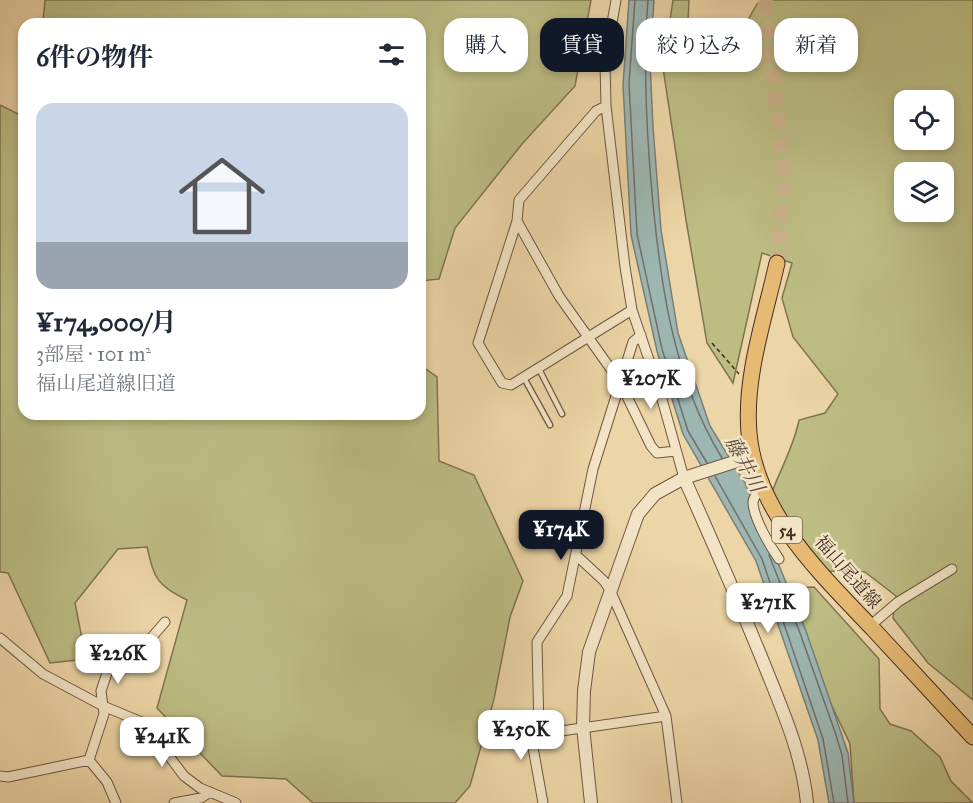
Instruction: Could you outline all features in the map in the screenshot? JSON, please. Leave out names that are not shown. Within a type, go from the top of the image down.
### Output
[{"type":"main road","name":"福山尾道線","points":[[777,263],[752,377],[746,458],[784,527],[816,568],[973,737]]},
{"type":"street","points":[[616,0],[605,63],[606,106],[632,310],[676,451],[690,476],[794,738],[805,779],[807,803]]},
{"type":"street","points":[[606,106],[596,111],[519,200],[517,220],[478,343],[502,383],[511,385],[632,310]]},
{"type":"street","points":[[517,220],[559,296],[620,382],[651,446],[657,453],[676,451]]},
{"type":"street","points":[[539,731],[537,642],[567,596],[593,469],[633,342],[641,335]]},
{"type":"street","points":[[591,803],[583,727],[584,691],[589,652],[638,514],[655,494],[690,476],[746,458]]},
{"type":"street","points":[[764,488],[755,495],[753,502],[768,543],[778,559]]},
{"type":"street","points":[[577,556],[610,590],[666,716],[677,803]]},
{"type":"street","points":[[870,626],[898,602],[952,569]]},
{"type":"street","points":[[89,760],[104,714],[101,691],[109,668],[123,653],[140,651],[165,622]]},
{"type":"street","points":[[0,638],[43,674],[103,706],[144,723],[184,776],[210,792],[236,803]]},
{"type":"street","points":[[543,803],[532,742],[534,734],[539,731],[547,733],[666,716]]},
{"type":"street","points":[[0,776],[8,777],[89,760]]},
{"type":"street","points":[[89,760],[107,782],[116,803]]},
{"type":"street","points":[[174,803],[201,798],[210,792]]},
{"type":"lane","points":[[538,367],[562,414]]},
{"type":"lane","points":[[524,377],[550,425]]},
{"type":"path","points":[[712,343],[740,375],[752,377]]},
{"type":"green space","points":[[45,0],[591,0],[588,18],[540,18],[540,72],[578,72],[575,86],[522,144],[455,228],[439,279],[426,280],[426,18],[43,18]]},
{"type":"green space","points":[[673,0],[689,0],[688,18],[670,18]]},
{"type":"green space","points":[[771,0],[973,0],[973,700],[928,663],[893,618],[896,596],[865,572],[824,571],[767,506],[793,442],[799,420],[825,413],[838,394],[793,337],[782,298],[792,263],[762,253],[733,383],[707,343],[664,72],[762,72],[762,18],[749,18],[757,4]]},
{"type":"green space","points":[[0,105],[18,114],[18,420],[426,420],[426,369],[437,377],[439,461],[474,475],[523,581],[510,617],[494,699],[470,786],[455,803],[313,803],[286,779],[222,776],[157,708],[187,600],[169,590],[158,580],[147,547],[118,549],[75,603],[86,659],[50,663],[8,573],[0,572]]},
{"type":"green space","points":[[814,587],[879,659],[880,709],[890,724],[911,731],[940,757],[951,781],[973,803],[854,803],[850,744],[776,589]]},
{"type":"water","points":[[629,0],[654,0],[653,18],[636,18],[636,72],[650,72],[661,230],[678,333],[710,426],[745,483],[806,631],[848,753],[854,803],[829,803],[818,740],[756,561],[683,434],[657,351],[631,235],[624,71]]},
{"type":"tunnel","points":[[765,0],[785,182],[777,263]]},
{"type":"water label","name":"藤井川","points":[[745,464]]}]
